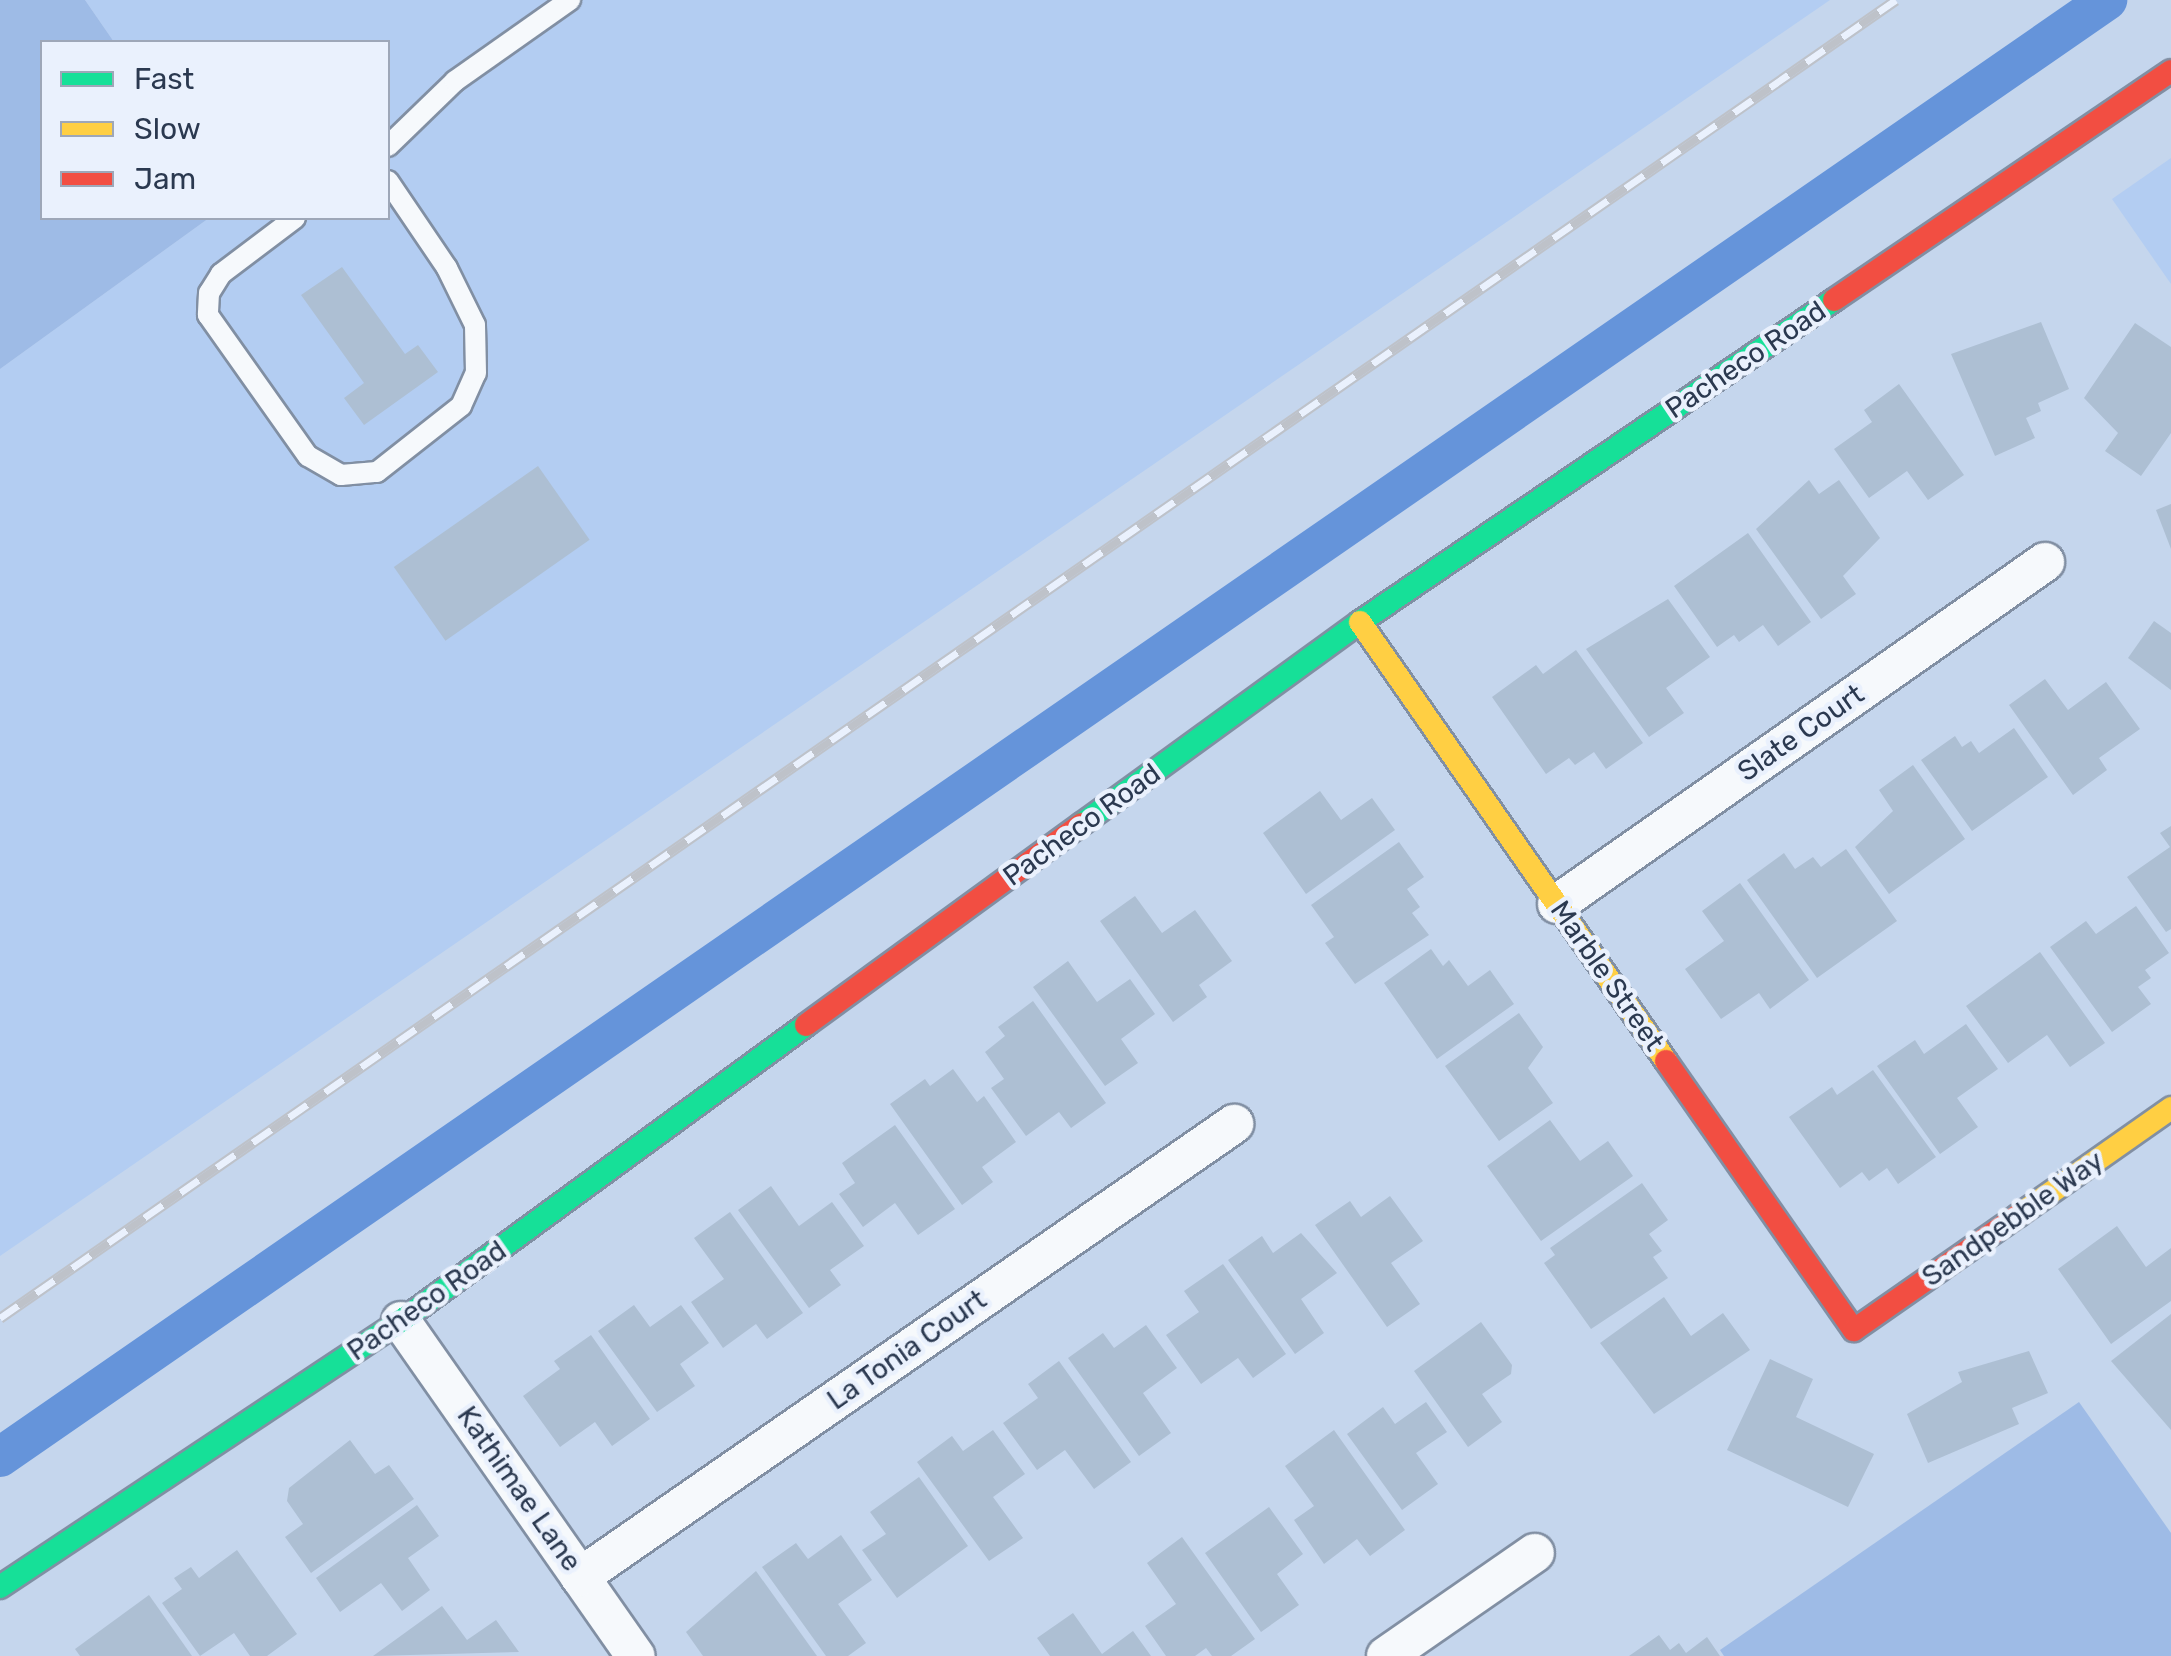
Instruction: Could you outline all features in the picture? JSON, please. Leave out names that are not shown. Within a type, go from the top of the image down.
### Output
[{"type":"street","name":"Pacheco Road","points":[[0,1587],[402,1321],[1360,622],[2168,80]]},
{"type":"street","name":"Slate Court","points":[[1557,904],[2044,562]]},
{"type":"street","name":"Marble Street","points":[[1360,622],[1854,1330]]},
{"type":"street","name":"Sandpebble Way","points":[[1854,1330],[2171,1108]]},
{"type":"street","name":"La Tonia Court","points":[[580,1577],[1234,1124]]},
{"type":"street","name":"Kathimae Lane","points":[[402,1321],[636,1656]]},
{"type":"street","points":[[1386,1656],[1535,1553]]},
{"type":"lane","points":[[390,144],[455,81],[570,0]]},
{"type":"lane","points":[[291,220],[221,274],[209,293],[208,315],[308,456],[341,475],[377,472],[461,406],[476,373],[475,325],[447,268],[390,184]]},
{"type":"shaded area","points":[[0,0],[85,0],[113,40],[40,40],[40,220],[206,220],[0,369]]},
{"type":"shaded area","points":[[85,0],[1830,0],[0,1256],[0,369],[206,220],[390,220],[390,40],[113,40]]},
{"type":"shaded area","points":[[2171,158],[2171,284],[2112,199]]},
{"type":"shaded area","points":[[2079,1402],[2171,1533],[2171,1656],[1724,1656],[1720,1650]]},
{"type":"building","points":[[342,267],[405,354],[418,345],[438,372],[364,425],[344,398],[364,383],[301,295]]},
{"type":"building","points":[[2041,322],[2069,389],[2038,403],[2041,411],[2026,418],[2035,438],[1995,456],[1951,354]]},
{"type":"building","points":[[2135,323],[2171,347],[2171,433],[2141,476],[2105,451],[2118,433],[2084,398]]},
{"type":"building","points":[[1899,384],[1964,475],[1928,500],[1907,471],[1869,498],[1834,449],[1872,422],[1864,410]]},
{"type":"building","points":[[538,466],[590,540],[445,641],[394,567]]},
{"type":"building","points":[[1809,480],[1819,494],[1839,480],[1880,538],[1843,576],[1856,594],[1821,619],[1756,529]]},
{"type":"building","points":[[2171,504],[2171,549],[2156,510]]},
{"type":"building","points":[[1748,533],[1811,622],[1778,646],[1763,625],[1739,642],[1734,635],[1717,647],[1674,586]]},
{"type":"building","points":[[1668,599],[1710,657],[1666,688],[1684,713],[1649,737],[1586,649]]},
{"type":"building","points":[[2154,621],[2171,633],[2171,690],[2128,658]]},
{"type":"building","points":[[1576,650],[1643,743],[1606,769],[1594,752],[1575,765],[1569,758],[1546,774],[1492,697],[1536,665],[1543,674]]},
{"type":"building","points":[[2045,679],[2068,710],[2106,682],[2140,729],[2099,758],[2107,770],[2073,795],[2009,705]]},
{"type":"building","points":[[2014,728],[2048,777],[1972,831],[1921,760],[1955,736],[1962,747],[1971,741],[1979,753]]},
{"type":"building","points":[[1913,765],[1965,839],[1889,894],[1855,847],[1893,811],[1879,790]]},
{"type":"building","points":[[1320,791],[1341,820],[1372,798],[1395,830],[1306,894],[1263,833]]},
{"type":"building","points":[[2171,826],[2171,929],[2166,932],[2127,877],[2170,847],[2160,833]]},
{"type":"building","points":[[1399,842],[1424,877],[1407,889],[1420,907],[1412,913],[1429,935],[1355,984],[1325,943],[1334,937],[1311,905]]},
{"type":"building","points":[[1846,849],[1897,921],[1817,978],[1747,880],[1784,853],[1795,869],[1813,857],[1821,867]]},
{"type":"building","points":[[1740,883],[1809,980],[1770,1009],[1759,993],[1721,1019],[1685,969],[1724,941],[1702,911]]},
{"type":"building","points":[[1135,896],[1162,933],[1195,910],[1232,961],[1199,985],[1207,997],[1173,1022],[1100,921]]},
{"type":"building","points":[[2136,906],[2169,953],[2145,970],[2151,978],[2138,987],[2151,1004],[2112,1032],[2050,947],[2086,921],[2096,934]]},
{"type":"building","points":[[1431,949],[1443,966],[1449,960],[1468,986],[1490,970],[1514,1004],[1437,1059],[1384,983]]},
{"type":"building","points":[[2040,952],[2105,1043],[2070,1067],[2047,1035],[2008,1063],[1966,1006]]},
{"type":"building","points":[[1068,961],[1097,1002],[1130,979],[1155,1014],[1121,1039],[1138,1063],[1105,1086],[1033,987]]},
{"type":"building","points":[[1033,1001],[1106,1103],[1071,1128],[1059,1112],[1026,1136],[991,1088],[1004,1079],[985,1052],[1005,1036],[998,1027]]},
{"type":"building","points":[[1519,1013],[1543,1047],[1528,1068],[1553,1103],[1499,1141],[1445,1066]]},
{"type":"building","points":[[1966,1024],[1998,1069],[1957,1098],[1978,1127],[1940,1154],[1877,1066],[1915,1040],[1924,1054]]},
{"type":"building","points":[[953,1069],[977,1102],[984,1096],[1016,1142],[982,1167],[993,1182],[962,1205],[890,1104],[925,1079],[930,1086]]},
{"type":"building","points":[[1873,1070],[1936,1157],[1898,1184],[1887,1168],[1869,1181],[1862,1172],[1840,1188],[1789,1117],[1832,1087],[1837,1095]]},
{"type":"building","points":[[1550,1120],[1580,1161],[1608,1141],[1633,1176],[1541,1241],[1487,1166]]},
{"type":"building","points":[[895,1125],[955,1209],[918,1235],[895,1203],[863,1227],[839,1194],[855,1183],[842,1163]]},
{"type":"building","points":[[1642,1183],[1668,1220],[1649,1234],[1662,1251],[1653,1257],[1668,1278],[1591,1329],[1544,1263],[1555,1255],[1550,1248]]},
{"type":"building","points":[[771,1186],[799,1226],[832,1202],[864,1246],[830,1270],[841,1285],[809,1308],[738,1210]]},
{"type":"building","points":[[1390,1196],[1423,1241],[1391,1263],[1420,1304],[1387,1327],[1315,1225],[1350,1201],[1361,1217]]},
{"type":"building","points":[[730,1212],[803,1313],[767,1339],[756,1324],[723,1348],[691,1302],[724,1279],[694,1238]]},
{"type":"building","points":[[2117,1226],[2146,1267],[2171,1248],[2171,1301],[2111,1344],[2058,1269]]},
{"type":"building","points":[[1301,1233],[1337,1273],[1301,1299],[1324,1333],[1295,1354],[1228,1260],[1262,1236],[1273,1253]]},
{"type":"building","points":[[1223,1264],[1286,1354],[1253,1378],[1238,1358],[1201,1384],[1166,1335],[1199,1312],[1184,1291]]},
{"type":"building","points":[[1664,1297],[1691,1336],[1723,1313],[1750,1350],[1654,1414],[1600,1343]]},
{"type":"building","points":[[634,1305],[650,1327],[681,1305],[709,1343],[680,1364],[695,1386],[657,1412],[598,1331]]},
{"type":"building","points":[[2171,1314],[2171,1430],[2111,1361]]},
{"type":"building","points":[[1481,1322],[1512,1365],[1511,1374],[1482,1394],[1502,1422],[1468,1447],[1414,1371]]},
{"type":"building","points":[[1146,1325],[1177,1368],[1143,1393],[1171,1433],[1139,1456],[1068,1358],[1103,1333],[1114,1348]]},
{"type":"building","points":[[591,1335],[650,1419],[612,1446],[595,1422],[560,1447],[523,1396],[560,1369],[554,1361]]},
{"type":"building","points":[[2029,1351],[2048,1393],[2012,1408],[2019,1424],[1928,1463],[1907,1414],[1962,1382],[1958,1372]]},
{"type":"building","points":[[1770,1359],[1813,1379],[1796,1417],[1874,1454],[1848,1507],[1727,1450]]},
{"type":"building","points":[[1059,1361],[1131,1462],[1094,1489],[1065,1450],[1037,1470],[1003,1423],[1038,1398],[1028,1384]]},
{"type":"building","points":[[1426,1402],[1447,1432],[1416,1453],[1438,1484],[1402,1510],[1347,1434],[1383,1407],[1395,1424]]},
{"type":"building","points":[[993,1430],[1025,1474],[993,1497],[1023,1538],[989,1561],[917,1462],[952,1436],[963,1451]]},
{"type":"building","points":[[1334,1430],[1405,1530],[1370,1556],[1357,1539],[1324,1564],[1294,1520],[1314,1506],[1285,1466]]},
{"type":"building","points":[[350,1440],[375,1474],[389,1465],[414,1499],[311,1573],[285,1537],[303,1524],[287,1501],[289,1488]]},
{"type":"building","points":[[919,1477],[968,1546],[897,1598],[862,1550],[886,1534],[870,1512]]},
{"type":"building","points":[[417,1505],[439,1536],[408,1558],[430,1590],[402,1611],[381,1583],[340,1612],[316,1578]]},
{"type":"building","points":[[1269,1507],[1303,1554],[1277,1574],[1299,1605],[1261,1632],[1205,1553]]},
{"type":"building","points":[[841,1535],[872,1580],[838,1604],[866,1643],[848,1656],[826,1656],[762,1567],[796,1543],[808,1559]]},
{"type":"building","points":[[1182,1537],[1255,1639],[1231,1656],[1212,1656],[1206,1648],[1195,1656],[1166,1656],[1145,1626],[1176,1604],[1147,1563]]},
{"type":"building","points":[[237,1550],[297,1634],[267,1656],[250,1656],[234,1633],[200,1656],[162,1603],[182,1589],[174,1578],[191,1567],[199,1578]]},
{"type":"building","points":[[756,1571],[817,1656],[703,1656],[686,1632]]},
{"type":"building","points":[[149,1595],[192,1656],[80,1656],[75,1649]]},
{"type":"building","points":[[442,1606],[467,1640],[496,1620],[519,1652],[373,1656]]},
{"type":"building","points":[[1073,1613],[1102,1654],[1133,1631],[1151,1656],[1050,1656],[1037,1638]]},
{"type":"building","points":[[1659,1635],[1670,1650],[1679,1643],[1686,1653],[1707,1637],[1720,1656],[1629,1656]]},
{"type":"waterway","points":[[0,1457],[2107,0]]},
{"type":"railway","points":[[0,1318],[1896,0]]},
{"type":"traffic: fast","points":[[1082,824],[1360,622],[1834,300]]},
{"type":"traffic: fast","points":[[0,1587],[401,1321],[806,1025]]},
{"type":"traffic: slow","points":[[1360,622],[1666,1061]]},
{"type":"traffic: slow","points":[[2019,1215],[2171,1108]]},
{"type":"traffic: jam","points":[[1834,300],[2171,71]]},
{"type":"traffic: jam","points":[[806,1025],[1082,824]]},
{"type":"traffic: jam","points":[[1666,1061],[1854,1330],[2019,1215]]}]
